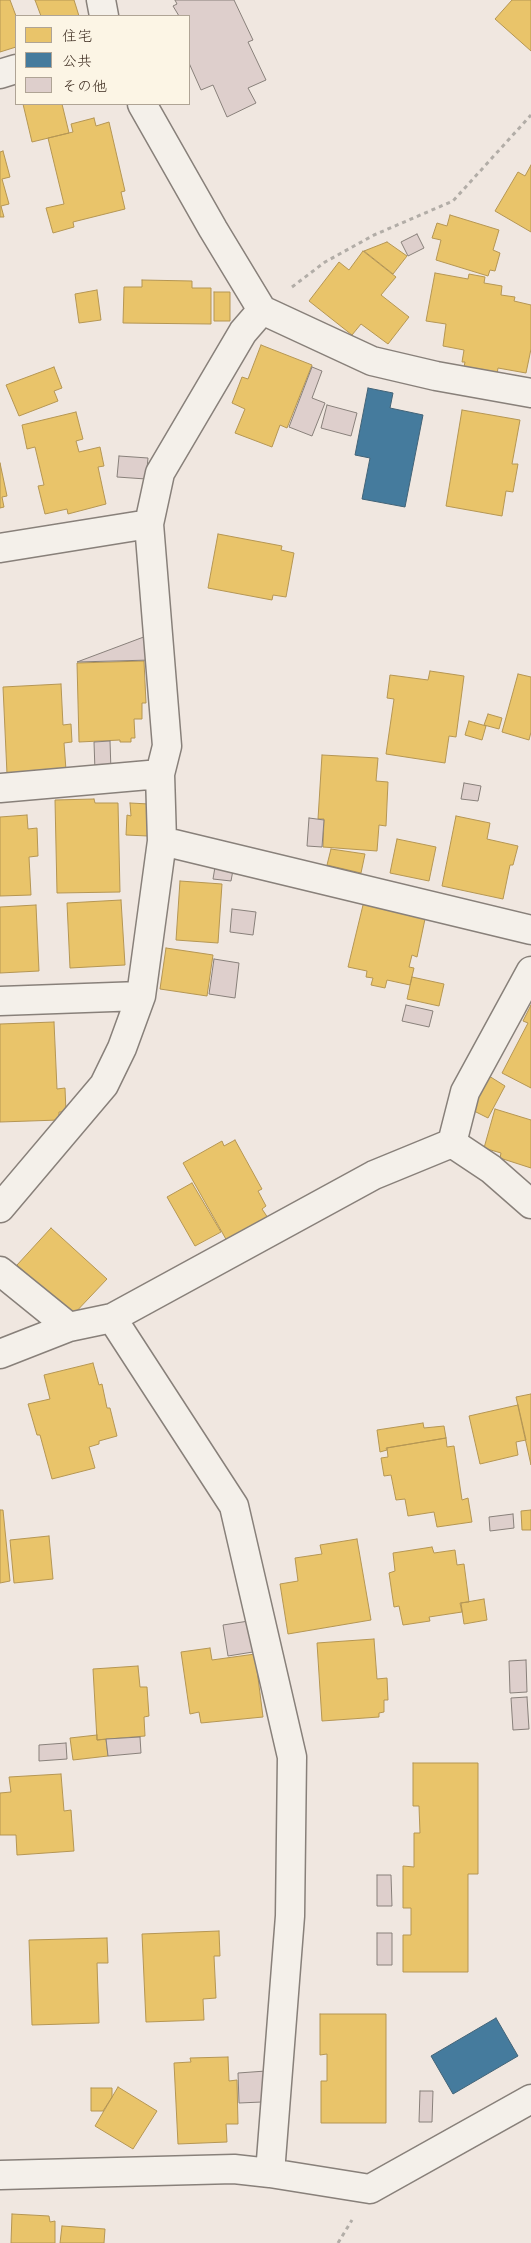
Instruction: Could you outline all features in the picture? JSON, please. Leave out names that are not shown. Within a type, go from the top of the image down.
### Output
[{"type":"street","points":[[100,0],[104,15]]},
{"type":"street","points":[[0,74],[15,69]]},
{"type":"street","points":[[143,105],[262,310],[372,360],[436,376],[531,393]]},
{"type":"street","points":[[0,1208],[104,1085],[122,1048],[141,996],[162,841],[160,774],[167,746],[149,524],[160,474],[244,332],[262,310]]},
{"type":"street","points":[[0,548],[149,524]]},
{"type":"street","points":[[0,788],[160,774]]},
{"type":"street","points":[[162,841],[531,930]]},
{"type":"street","points":[[452,1143],[465,1092],[531,971]]},
{"type":"street","points":[[0,1001],[141,996]]},
{"type":"street","points":[[452,1143],[491,1169],[531,1204]]},
{"type":"street","points":[[0,1354],[69,1327],[112,1318],[374,1174],[452,1143]]},
{"type":"street","points":[[0,1271],[69,1327]]},
{"type":"street","points":[[112,1318],[234,1506],[292,1758],[290,1916],[270,2172]]},
{"type":"street","points":[[0,2175],[234,2169],[270,2172],[370,2189],[531,2099]]},
{"type":"path","points":[[262,310],[325,262],[374,235],[453,201],[531,116]]},
{"type":"building: 住宅","points":[[0,0],[10,0],[16,15],[15,47],[0,52]]},
{"type":"building: 住宅","points":[[35,0],[74,0],[79,15],[41,15]]},
{"type":"building: 住宅","points":[[512,0],[531,0],[531,51],[495,19]]},
{"type":"building: 住宅","points":[[23,105],[62,105],[69,133],[32,142]]},
{"type":"building: 住宅","points":[[94,118],[96,126],[109,122],[125,191],[121,192],[125,209],[73,222],[74,227],[53,233],[46,208],[64,204],[48,138],[73,132],[71,124]]},
{"type":"building: 住宅","points":[[3,151],[10,177],[2,179],[9,204],[1,206],[4,217],[0,217],[0,152]]},
{"type":"building: 住宅","points":[[531,165],[531,232],[495,211],[518,172],[525,176]]},
{"type":"building: 住宅","points":[[450,215],[499,230],[493,250],[500,253],[495,271],[490,270],[488,276],[436,260],[441,240],[432,238],[437,223],[447,226]]},
{"type":"building: 住宅","points":[[387,242],[407,256],[393,274],[364,251]]},
{"type":"building: 住宅","points":[[363,251],[396,277],[381,295],[409,317],[388,344],[361,324],[352,335],[309,301],[339,262],[349,270]]},
{"type":"building: 住宅","points":[[435,273],[468,279],[469,274],[485,277],[484,283],[502,286],[501,295],[515,297],[514,301],[531,305],[531,349],[526,373],[498,368],[497,374],[464,367],[465,362],[462,362],[464,350],[443,346],[446,324],[426,321]]},
{"type":"building: 住宅","points":[[142,280],[192,281],[192,288],[211,288],[211,324],[123,323],[124,287],[142,287]]},
{"type":"building: 住宅","points":[[97,290],[101,320],[79,323],[75,294]]},
{"type":"building: 住宅","points":[[214,292],[230,292],[230,321],[214,321]]},
{"type":"building: 住宅","points":[[261,345],[312,365],[287,428],[280,425],[272,447],[235,433],[245,409],[232,403],[242,377],[248,379]]},
{"type":"building: 住宅","points":[[54,367],[62,388],[54,391],[58,401],[19,416],[6,385]]},
{"type":"building: 住宅","points":[[462,410],[520,420],[512,464],[518,464],[513,492],[506,491],[502,516],[446,506]]},
{"type":"building: 住宅","points":[[76,412],[83,439],[76,441],[79,452],[100,447],[104,466],[98,467],[106,504],[68,514],[67,509],[45,514],[38,486],[44,485],[35,447],[27,449],[22,425]]},
{"type":"building: 住宅","points":[[0,463],[7,496],[2,497],[4,507],[0,508]]},
{"type":"building: 住宅","points":[[218,534],[282,546],[281,550],[294,553],[286,597],[273,595],[272,600],[208,588]]},
{"type":"building: 住宅","points":[[144,661],[146,703],[142,703],[142,719],[134,719],[135,738],[131,738],[131,742],[120,742],[120,740],[79,742],[77,663]]},
{"type":"building: 住宅","points":[[430,671],[464,676],[456,737],[449,736],[445,763],[386,754],[394,699],[387,698],[390,675],[428,680]]},
{"type":"building: 住宅","points":[[518,674],[531,677],[531,732],[529,740],[502,732]]},
{"type":"building: 住宅","points":[[61,684],[63,725],[71,724],[72,742],[64,743],[66,770],[7,774],[3,687]]},
{"type":"building: 住宅","points":[[488,714],[502,718],[499,729],[484,725]]},
{"type":"building: 住宅","points":[[469,721],[486,726],[482,740],[465,735]]},
{"type":"building: 住宅","points":[[322,755],[378,758],[376,781],[388,782],[386,826],[379,825],[377,851],[323,847],[324,819],[318,819]]},
{"type":"building: 住宅","points":[[94,799],[95,803],[118,803],[120,892],[57,893],[55,800]]},
{"type":"building: 住宅","points":[[130,803],[149,804],[148,836],[126,835],[127,815],[131,816]]},
{"type":"building: 住宅","points":[[27,815],[28,829],[37,828],[38,856],[29,857],[31,895],[0,896],[0,817]]},
{"type":"building: 住宅","points":[[456,816],[490,823],[487,839],[518,846],[513,865],[510,865],[503,899],[442,886]]},
{"type":"building: 住宅","points":[[397,839],[436,847],[429,881],[390,873]]},
{"type":"building: 住宅","points":[[331,849],[365,854],[361,873],[327,865]]},
{"type":"building: 住宅","points":[[180,881],[222,884],[218,943],[176,940]]},
{"type":"building: 住宅","points":[[121,900],[125,965],[70,968],[67,903]]},
{"type":"building: 住宅","points":[[364,901],[422,914],[421,918],[425,919],[417,957],[412,955],[409,967],[414,968],[410,985],[387,980],[385,988],[371,985],[373,978],[366,977],[367,971],[348,967]]},
{"type":"building: 住宅","points":[[36,905],[39,971],[0,973],[0,907]]},
{"type":"building: 住宅","points":[[166,948],[213,955],[207,996],[160,989]]},
{"type":"building: 住宅","points":[[412,977],[444,984],[439,1006],[407,999]]},
{"type":"building: 住宅","points":[[531,1005],[531,1088],[502,1073],[528,1023],[523,1021]]},
{"type":"building: 住宅","points":[[54,1022],[57,1089],[65,1088],[66,1112],[59,1112],[59,1120],[0,1122],[0,1024]]},
{"type":"building: 住宅","points":[[489,1076],[505,1086],[488,1118],[470,1109]]},
{"type":"building: 住宅","points":[[495,1109],[531,1120],[531,1168],[500,1158],[501,1153],[484,1148]]},
{"type":"building: 住宅","points":[[235,1140],[262,1189],[258,1191],[266,1206],[262,1209],[268,1218],[227,1241],[183,1163],[222,1141],[224,1146]]},
{"type":"building: 住宅","points":[[192,1183],[221,1232],[195,1246],[167,1197]]},
{"type":"building: 住宅","points":[[51,1228],[107,1279],[72,1316],[17,1265]]},
{"type":"building: 住宅","points":[[93,1363],[99,1385],[102,1384],[107,1408],[110,1408],[117,1436],[99,1441],[99,1444],[89,1447],[95,1468],[52,1479],[40,1435],[37,1435],[28,1404],[50,1399],[44,1375]]},
{"type":"building: 住宅","points":[[531,1394],[531,1465],[516,1397]]},
{"type":"building: 住宅","points":[[518,1405],[526,1440],[516,1442],[518,1455],[480,1464],[469,1416]]},
{"type":"building: 住宅","points":[[423,1423],[424,1428],[444,1426],[446,1438],[386,1448],[387,1450],[380,1452],[377,1430]]},
{"type":"building: 住宅","points":[[446,1438],[447,1447],[454,1446],[462,1500],[468,1498],[472,1522],[437,1527],[434,1512],[408,1516],[405,1499],[396,1500],[391,1475],[384,1476],[381,1458],[388,1457],[387,1448]]},
{"type":"building: 住宅","points":[[0,1510],[3,1510],[10,1581],[0,1583]]},
{"type":"building: 住宅","points":[[531,1510],[531,1530],[522,1530],[521,1511]]},
{"type":"building: 住宅","points":[[49,1536],[53,1579],[14,1583],[10,1540]]},
{"type":"building: 住宅","points":[[357,1539],[371,1620],[288,1634],[280,1584],[298,1581],[295,1558],[322,1554],[320,1545]]},
{"type":"building: 住宅","points":[[432,1547],[434,1553],[455,1550],[457,1565],[464,1564],[469,1602],[460,1603],[462,1612],[429,1617],[430,1621],[403,1625],[399,1606],[394,1607],[389,1573],[395,1571],[393,1553]]},
{"type":"building: 住宅","points":[[484,1599],[487,1620],[464,1624],[461,1603]]},
{"type":"building: 住宅","points":[[374,1639],[377,1679],[387,1678],[388,1700],[384,1700],[384,1712],[379,1713],[379,1717],[322,1721],[317,1643]]},
{"type":"building: 住宅","points":[[210,1648],[212,1660],[255,1654],[263,1717],[201,1723],[199,1712],[190,1714],[181,1652]]},
{"type":"building: 住宅","points":[[138,1666],[140,1687],[147,1687],[149,1716],[144,1717],[145,1736],[97,1740],[93,1669]]},
{"type":"building: 住宅","points":[[97,1735],[97,1740],[106,1739],[108,1756],[73,1760],[70,1738]]},
{"type":"building: 住宅","points":[[413,1763],[478,1763],[478,1874],[468,1874],[468,1972],[403,1972],[403,1935],[411,1935],[411,1908],[403,1908],[403,1866],[414,1867],[414,1833],[420,1833],[419,1806],[413,1806]]},
{"type":"building: 住宅","points":[[61,1774],[64,1811],[71,1810],[74,1851],[17,1855],[16,1835],[0,1835],[0,1793],[11,1792],[9,1777]]},
{"type":"building: 住宅","points":[[219,1931],[220,1956],[214,1956],[216,1998],[203,1999],[204,2020],[146,2022],[142,1934]]},
{"type":"building: 住宅","points":[[107,1938],[108,1963],[97,1963],[99,2023],[32,2025],[29,1940]]},
{"type":"building: 住宅","points":[[320,2014],[386,2014],[386,2123],[321,2123],[321,2081],[327,2081],[327,2054],[320,2055]]},
{"type":"building: 住宅","points":[[228,2057],[229,2081],[237,2080],[238,2124],[226,2124],[227,2142],[178,2144],[174,2063],[191,2062],[190,2058]]},
{"type":"building: 住宅","points":[[118,2087],[157,2111],[133,2149],[95,2126]]},
{"type":"building: 住宅","points":[[91,2088],[112,2088],[112,2097],[103,2111],[91,2111]]},
{"type":"building: 住宅","points":[[12,2214],[49,2216],[50,2222],[55,2221],[55,2243],[11,2243]]},
{"type":"building: 住宅","points":[[62,2226],[105,2229],[104,2243],[60,2243]]},
{"type":"building: 公共","points":[[368,388],[393,393],[390,408],[423,415],[405,507],[362,499],[370,458],[355,455]]},
{"type":"building: 公共","points":[[496,2018],[518,2056],[453,2094],[431,2056]]},
{"type":"building: その他","points":[[175,0],[234,0],[253,40],[248,42],[266,80],[248,88],[256,103],[227,117],[213,85],[201,90],[190,65],[190,15],[178,15],[173,6],[177,4]]},
{"type":"building: その他","points":[[417,234],[424,248],[408,256],[401,242]]},
{"type":"building: その他","points":[[312,367],[322,371],[312,398],[325,403],[312,436],[289,427]]},
{"type":"building: その他","points":[[327,405],[357,413],[351,436],[321,428]]},
{"type":"building: その他","points":[[119,456],[148,458],[146,479],[117,477]]},
{"type":"building: その他","points":[[149,635],[151,660],[77,662]]},
{"type":"building: その他","points":[[110,741],[111,771],[95,771],[94,742]]},
{"type":"building: その他","points":[[464,783],[481,786],[478,801],[461,799]]},
{"type":"building: その他","points":[[309,818],[324,820],[322,847],[307,846]]},
{"type":"building: その他","points":[[215,867],[233,870],[231,881],[213,879]]},
{"type":"building: その他","points":[[232,909],[256,912],[253,935],[230,932]]},
{"type":"building: その他","points":[[214,959],[239,963],[235,998],[209,994]]},
{"type":"building: その他","points":[[406,1005],[433,1011],[429,1027],[402,1021]]},
{"type":"building: その他","points":[[513,1514],[514,1528],[490,1531],[489,1517]]},
{"type":"building: その他","points":[[255,1620],[259,1651],[228,1656],[223,1625]]},
{"type":"building: その他","points":[[526,1660],[527,1692],[510,1693],[509,1661]]},
{"type":"building: その他","points":[[527,1697],[529,1729],[513,1730],[511,1698]]},
{"type":"building: その他","points":[[140,1737],[141,1753],[108,1756],[106,1739]]},
{"type":"building: その他","points":[[66,1743],[67,1759],[39,1761],[39,1745]]},
{"type":"building: その他","points":[[377,1875],[391,1875],[392,1906],[377,1906]]},
{"type":"building: その他","points":[[377,1933],[392,1933],[392,1965],[377,1965]]},
{"type":"building: その他","points":[[266,2071],[262,2102],[239,2103],[238,2073]]},
{"type":"building: その他","points":[[420,2091],[433,2091],[432,2122],[419,2122]]}]
